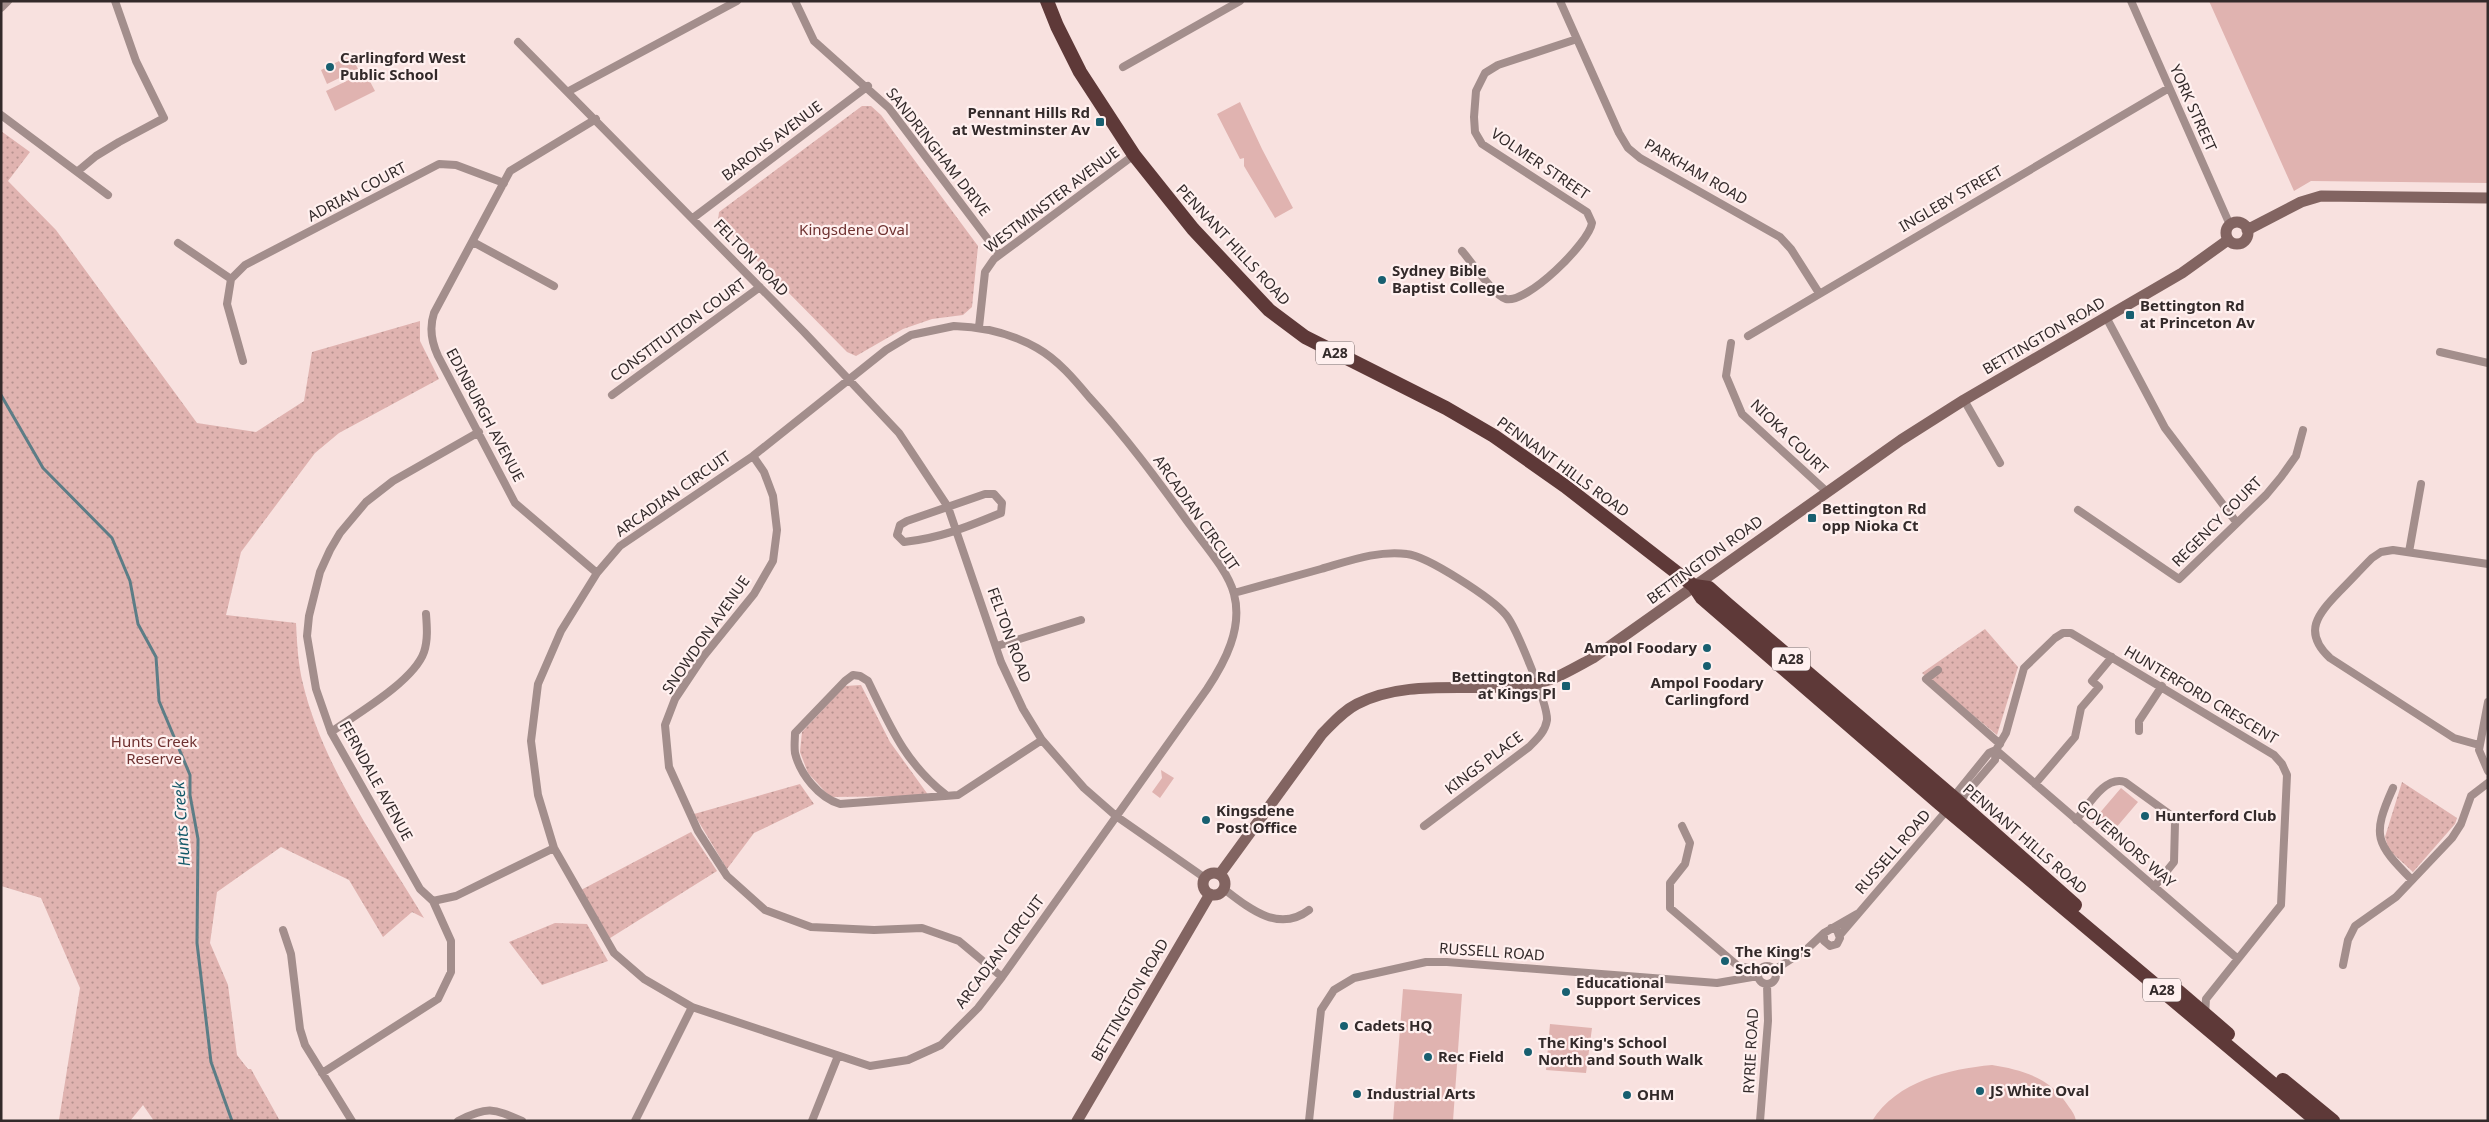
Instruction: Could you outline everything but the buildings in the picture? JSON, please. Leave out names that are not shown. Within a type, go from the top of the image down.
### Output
[{"type":"highway","name":"PENNANT HILLS ROAD","points":[[1047,1],[1056,26],[1080,72],[1134,155],[1199,236],[1260,302],[1280,319],[1328,349],[1446,408],[1494,436],[1565,486],[1694,586],[1702,598],[1953,802],[2332,1121]]},
{"type":"highway","name":"PENNANT HILLS ROAD","points":[[1953,802],[2316,1121]]},
{"type":"main road","points":[[2247,230],[2301,202],[2321,196],[2488,198]]},
{"type":"main road","points":[[2240,223],[2247,230],[2246,240],[2240,244],[2234,244],[2228,240],[2226,230],[2230,224],[2240,223]]},
{"type":"main road","name":"BETTINGTON ROAD","points":[[1220,874],[1322,734],[1339,717],[1355,705],[1374,697],[1401,691],[1538,683],[1567,672],[1600,654],[1901,440],[1964,400],[2182,273],[2228,240]]},
{"type":"main road","points":[[1210,873],[1220,874],[1225,881],[1224,890],[1218,895],[1210,894],[1204,887],[1205,878],[1210,873]]},
{"type":"main road","name":"BETTINGTON ROAD","points":[[1077,1121],[1210,894]]},
{"type":"street","points":[[1,8],[8,1]]},
{"type":"street","points":[[78,171],[96,156],[164,118],[136,61],[115,1]]},
{"type":"street","points":[[569,91],[737,1]]},
{"type":"street","name":"SANDRINGHAM DRIVE","points":[[795,1],[814,41],[868,86],[890,108],[999,254]]},
{"type":"street","points":[[1123,67],[1228,4],[1240,1]]},
{"type":"street","name":"PARKHAM ROAD","points":[[1560,1],[1619,133],[1628,148],[1640,158],[1780,236],[1791,249],[1819,293]]},
{"type":"street","name":"YORK STREET","points":[[2131,1],[2230,224]]},
{"type":"street","name":"VOLMER STREET","points":[[1462,251],[1496,292],[1505,299],[1511,299],[1522,294],[1562,266],[1590,232],[1592,223],[1587,212],[1488,149],[1478,139],[1474,125],[1477,85],[1490,68],[1577,39]]},
{"type":"street","name":"FELTON ROAD","points":[[518,42],[569,91],[849,378],[899,433],[948,507],[1001,662],[1023,708],[1042,740],[1084,788],[1116,816],[1205,878]]},
{"type":"street","name":"BARONS AVENUE","points":[[693,218],[868,86]]},
{"type":"street","name":"INGLEBY STREET","points":[[1748,336],[2169,88]]},
{"type":"street","points":[[1,115],[108,195]]},
{"type":"street","name":"EDINBURGH AVENUE","points":[[596,119],[510,171],[434,313],[431,329],[434,348],[516,503],[597,573]]},
{"type":"street","name":"WESTMINSTER AVENUE","points":[[979,327],[985,272],[990,262],[1134,155]]},
{"type":"street","name":"ADRIAN COURT","points":[[231,279],[245,265],[439,164],[456,165],[504,183]]},
{"type":"street","points":[[472,242],[554,286]]},
{"type":"street","points":[[178,244],[231,279],[227,304],[243,361]]},
{"type":"street","name":"CONSTITUTION COURT","points":[[612,395],[760,287]]},
{"type":"street","points":[[2106,317],[2165,428],[2237,523]]},
{"type":"street","name":"ARCADIAN CIRCUIT","points":[[954,326],[979,327],[1018,338],[1038,349],[1068,372],[1133,447],[1217,561],[1234,593],[1236,608],[1232,640],[1224,664],[1002,978],[978,1008],[941,1044],[908,1060],[870,1066],[692,1008],[644,979],[614,953],[554,848],[538,794],[531,741],[538,684],[561,632],[597,573],[620,546],[753,456],[886,350],[911,335],[954,326]]},
{"type":"street","name":"NIOKA COURT","points":[[1731,343],[1726,376],[1742,414],[1826,492]]},
{"type":"street","points":[[2440,352],[2488,363]]},
{"type":"street","points":[[1964,400],[2000,463]]},
{"type":"street","name":"REGENCY COURT","points":[[2078,510],[2179,579],[2281,477],[2296,456],[2303,430]]},
{"type":"street","name":"FERNDALE AVENUE","points":[[322,1073],[438,999],[451,972],[451,941],[433,901],[420,889],[331,732],[316,689],[307,636],[313,595],[330,550],[352,517],[380,490],[479,432]]},
{"type":"street","name":"SNOWDON AVENUE","points":[[753,456],[764,472],[773,496],[778,530],[773,561],[754,594],[703,658],[675,699],[665,725],[669,767],[698,831],[727,876],[765,910],[811,926],[874,930],[922,928],[959,941],[1002,978]]},
{"type":"street","points":[[2409,552],[2421,484]]},
{"type":"street","points":[[985,494],[994,494],[1002,503],[1001,513],[958,532],[904,542],[897,535],[900,525],[907,520],[985,494]]},
{"type":"street","points":[[2479,746],[2454,738],[2330,658],[2317,640],[2315,625],[2318,617],[2372,558],[2387,550],[2488,564]]},
{"type":"street","name":"KINGS PLACE","points":[[1234,593],[1363,557],[1408,554],[1426,560],[1493,603],[1505,614],[1517,633],[1530,669],[1538,683],[1547,714],[1542,735],[1424,826]]},
{"type":"street","points":[[331,732],[412,674],[424,653],[428,633],[426,614]]},
{"type":"street","points":[[997,646],[1081,620]]},
{"type":"street","name":"HUNTERFORD CRESCENT","points":[[1953,802],[1989,753],[1998,747],[2006,733],[2024,668],[2055,638],[2063,633],[2071,633],[2274,755],[2287,775],[2281,905],[2206,999],[2205,1014]]},
{"type":"street","points":[[2035,784],[2075,736],[2081,708],[2099,687],[2092,681],[2112,657]]},
{"type":"street","name":"GOVERNORS WAY","points":[[1938,670],[1926,679],[2035,784],[2238,959]]},
{"type":"street","points":[[946,795],[930,782],[898,743],[868,681],[860,676],[853,675],[844,681],[795,733],[795,752],[803,773],[828,801],[840,804],[958,795],[973,787],[1042,740]]},
{"type":"street","points":[[2139,731],[2140,721],[2162,686]]},
{"type":"street","points":[[2488,702],[2479,746],[2480,756],[2488,771]]},
{"type":"street","points":[[2076,820],[2106,785],[2117,780],[2126,782],[2172,816],[2176,827],[2174,862],[2154,887]]},
{"type":"street","points":[[2343,966],[2348,940],[2356,926],[2392,901],[2452,838],[2461,824],[2471,796],[2488,783]]},
{"type":"street","points":[[2394,788],[2380,821],[2381,843],[2387,855],[2412,880]]},
{"type":"street","name":"RUSSELL ROAD","points":[[1840,935],[1953,802]]},
{"type":"street","points":[[1682,826],[1690,843],[1686,864],[1670,883],[1670,908],[1738,966],[1759,973]]},
{"type":"street","points":[[433,901],[456,896],[554,848]]},
{"type":"street","points":[[1224,890],[1266,916],[1280,921],[1297,919],[1308,910]]},
{"type":"street","points":[[1774,970],[1807,949],[1828,930],[1859,913]]},
{"type":"street","points":[[283,930],[291,954],[300,1029],[305,1046],[349,1120]]},
{"type":"street","points":[[1828,930],[1837,930],[1840,935],[1840,941],[1836,945],[1830,946],[1825,943],[1823,938],[1828,930]]},
{"type":"street","points":[[1807,949],[1825,943]]},
{"type":"street","name":"RUSSELL ROAD","points":[[1309,1121],[1321,1010],[1334,990],[1354,978],[1426,962],[1716,983],[1759,973]]},
{"type":"street","points":[[1759,973],[1767,966],[1774,970]]},
{"type":"street","points":[[1759,973],[1760,981],[1767,984],[1775,978],[1774,970]]},
{"type":"street","name":"RYRIE ROAD","points":[[1760,1121],[1768,1021],[1767,984]]},
{"type":"street","points":[[635,1121],[692,1008]]},
{"type":"street","points":[[812,1121],[838,1056]]},
{"type":"street","points":[[458,1121],[482,1109],[501,1111],[522,1121]]},
{"type":"green space","points":[[2209,1],[2488,1],[2488,183],[2311,181],[2294,191]]},
{"type":"green space","points":[[351,55],[358,69],[327,84],[321,70]]},
{"type":"green space","points":[[365,72],[375,91],[335,111],[326,91]]},
{"type":"green space","points":[[1240,102],[1293,208],[1275,218],[1244,166],[1244,158],[1240,159],[1217,114]]},
{"type":"green space","name":"Kingsdene Oval","points":[[862,106],[871,106],[881,115],[978,246],[972,307],[963,315],[932,319],[903,329],[856,356],[847,352],[718,221],[719,212]]},
{"type":"green space","name":"Hunts Creek Reserve","points":[[1,131],[30,152],[8,181],[56,230],[197,423],[256,432],[304,401],[312,352],[420,321],[420,341],[439,379],[339,433],[315,453],[241,552],[226,615],[296,623],[303,684],[312,716],[324,746],[354,805],[424,918],[412,912],[383,937],[349,880],[281,847],[217,892],[210,943],[228,985],[237,1055],[248,1069],[251,1069],[280,1121],[154,1121],[143,1105],[130,1121],[59,1120],[80,988],[41,898],[1,886]]},
{"type":"green space","points":[[1985,629],[2018,667],[1997,735],[1922,673]]},
{"type":"green space","points":[[861,685],[890,742],[929,796],[830,797],[808,773],[800,752],[802,732],[845,686]]},
{"type":"green space","points":[[1161,770],[1174,778],[1160,798],[1152,792],[1162,778]]},
{"type":"green space","points":[[2402,782],[2457,818],[2455,824],[2413,872],[2389,850],[2385,837]]},
{"type":"green space","points":[[800,784],[814,804],[754,833],[727,869],[694,814]]},
{"type":"green space","points":[[2121,788],[2138,802],[2109,836],[2092,822]]},
{"type":"green space","points":[[691,832],[717,871],[607,940],[581,890]]},
{"type":"green space","points":[[555,923],[587,924],[608,961],[542,985],[509,942]]},
{"type":"green space","name":"Rec Field","points":[[1403,989],[1462,994],[1453,1121],[1393,1121]]},
{"type":"green space","points":[[1550,1024],[1592,1028],[1586,1073],[1546,1070]]},
{"type":"green space","name":"JS White Oval","points":[[1992,1065],[2025,1073],[2045,1082],[2062,1097],[2076,1121],[1872,1121],[1895,1096],[1925,1080],[1959,1070]]},
{"type":"waterway","name":"Hunts Creek","points":[[1,395],[43,468],[112,538],[130,581],[138,624],[156,657],[159,701],[190,775],[190,795],[198,839],[197,943],[211,1062],[232,1121]]},
{"type":"place","name":"Carlingford West Public School","points":[[330,67]]},
{"type":"place","name":"Pennant Hills Rd at Westminster Av","points":[[1100,122]]},
{"type":"place","name":"Sydney Bible Baptist College","points":[[1382,280]]},
{"type":"place","name":"Bettington Rd at Princeton Av","points":[[2130,315]]},
{"type":"place","name":"Bettington Rd opp Nioka Ct","points":[[1812,518]]},
{"type":"place","name":"Ampol Foodary","points":[[1707,648]]},
{"type":"place","name":"Ampol Foodary Carlingford","points":[[1707,666]]},
{"type":"place","name":"Bettington Rd at Kings Pl","points":[[1566,686]]},
{"type":"place","name":"Hunterford Club","points":[[2145,816]]},
{"type":"place","name":"Kingsdene Post Office","points":[[1206,820]]},
{"type":"place","name":"The King's School","points":[[1725,961]]},
{"type":"place","name":"Educational Support Services","points":[[1566,992]]},
{"type":"place","name":"Cadets HQ","points":[[1344,1026]]},
{"type":"place","name":"The King's School North and South Walk","points":[[1528,1052]]},
{"type":"place","name":"Rec Field","points":[[1428,1057]]},
{"type":"place","name":"JS White Oval","points":[[1980,1091]]},
{"type":"place","name":"Industrial Arts","points":[[1357,1094]]},
{"type":"place","name":"OHM","points":[[1627,1095]]}]
